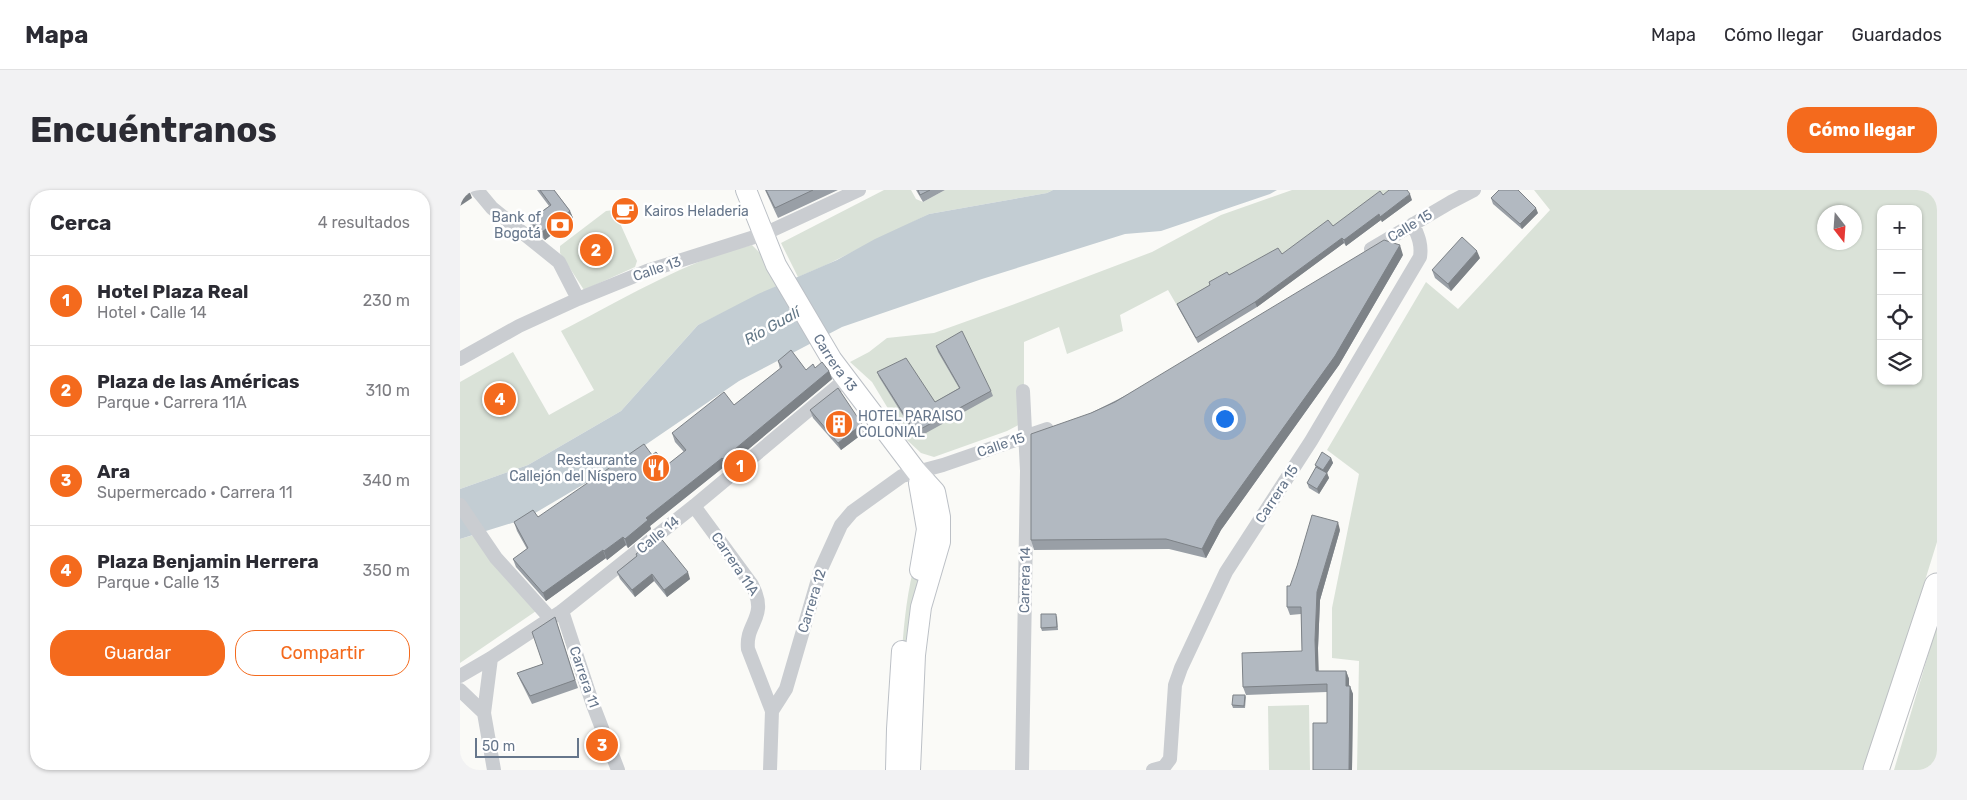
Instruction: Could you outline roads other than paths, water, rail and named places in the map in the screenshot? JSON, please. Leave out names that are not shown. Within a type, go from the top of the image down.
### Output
[{"type":"highway","points":[[1876,770],[1937,586]]},
{"type":"street","points":[[477,190],[492,208],[559,262],[578,299]]},
{"type":"street","name":"Carrera 13","points":[[746,190],[776,265],[832,360],[916,471],[935,492],[940,517],[940,542],[921,607],[915,655],[910,770]]},
{"type":"street","name":"Calle 13","points":[[460,359],[519,326],[578,299],[647,271],[764,234],[859,190]]},
{"type":"street","name":"Calle 15","points":[[1363,254],[1450,202],[1474,190]]},
{"type":"street","name":"Carrera 15","points":[[1153,770],[1164,767],[1170,759],[1175,685],[1181,668],[1226,572],[1311,441],[1420,257],[1422,249],[1413,224]]},
{"type":"street","name":"Calle 14","points":[[460,676],[556,615],[694,506],[846,378]]},
{"type":"street","name":"Carrera 14","points":[[1022,770],[1027,470],[1023,391]]},
{"type":"street","name":"Calle 15","points":[[916,471],[943,465],[1064,424]]},
{"type":"street","name":"Carrera 13","points":[[896,770],[903,644],[908,611],[923,558],[927,529],[916,471]]},
{"type":"street","name":"Carrera 12","points":[[770,770],[772,712],[786,688],[821,569],[841,525],[852,512],[894,481],[916,471]]},
{"type":"street","name":"Carrera 11","points":[[460,505],[496,558],[556,615],[594,705],[618,770]]},
{"type":"street","name":"Carrera 11A","points":[[694,506],[752,585],[757,595],[759,608],[748,640],[748,649],[772,712]]},
{"type":"street","points":[[491,658],[484,713],[494,770]]},
{"type":"street","points":[[460,690],[484,713]]},
{"type":"water","name":"Río Gualí","points":[[1053,190],[1277,190],[1161,231],[1125,234],[982,279],[842,327],[739,381],[613,467],[525,519],[460,539],[460,489],[528,465],[621,411],[698,325],[758,294],[837,260],[875,239],[929,214],[1047,193]]},
{"type":"place","name":"Kairos Heladeria","points":[[625,211]]},
{"type":"place","name":"Bank of Bogotá","points":[[560,225]]},
{"type":"place","name":"Plaza de las Américas","points":[[596,250]]},
{"type":"place","name":"Plaza Benjamin Herrera","points":[[500,399]]},
{"type":"place","name":"HOTEL PARAISO COLONIAL","points":[[839,424]]},
{"type":"place","name":"Hotel Plaza Real","points":[[740,466]]},
{"type":"place","name":"Restaurante Callejón del Níspero","points":[[656,468]]},
{"type":"place","name":"Ara","points":[[602,745]]}]
